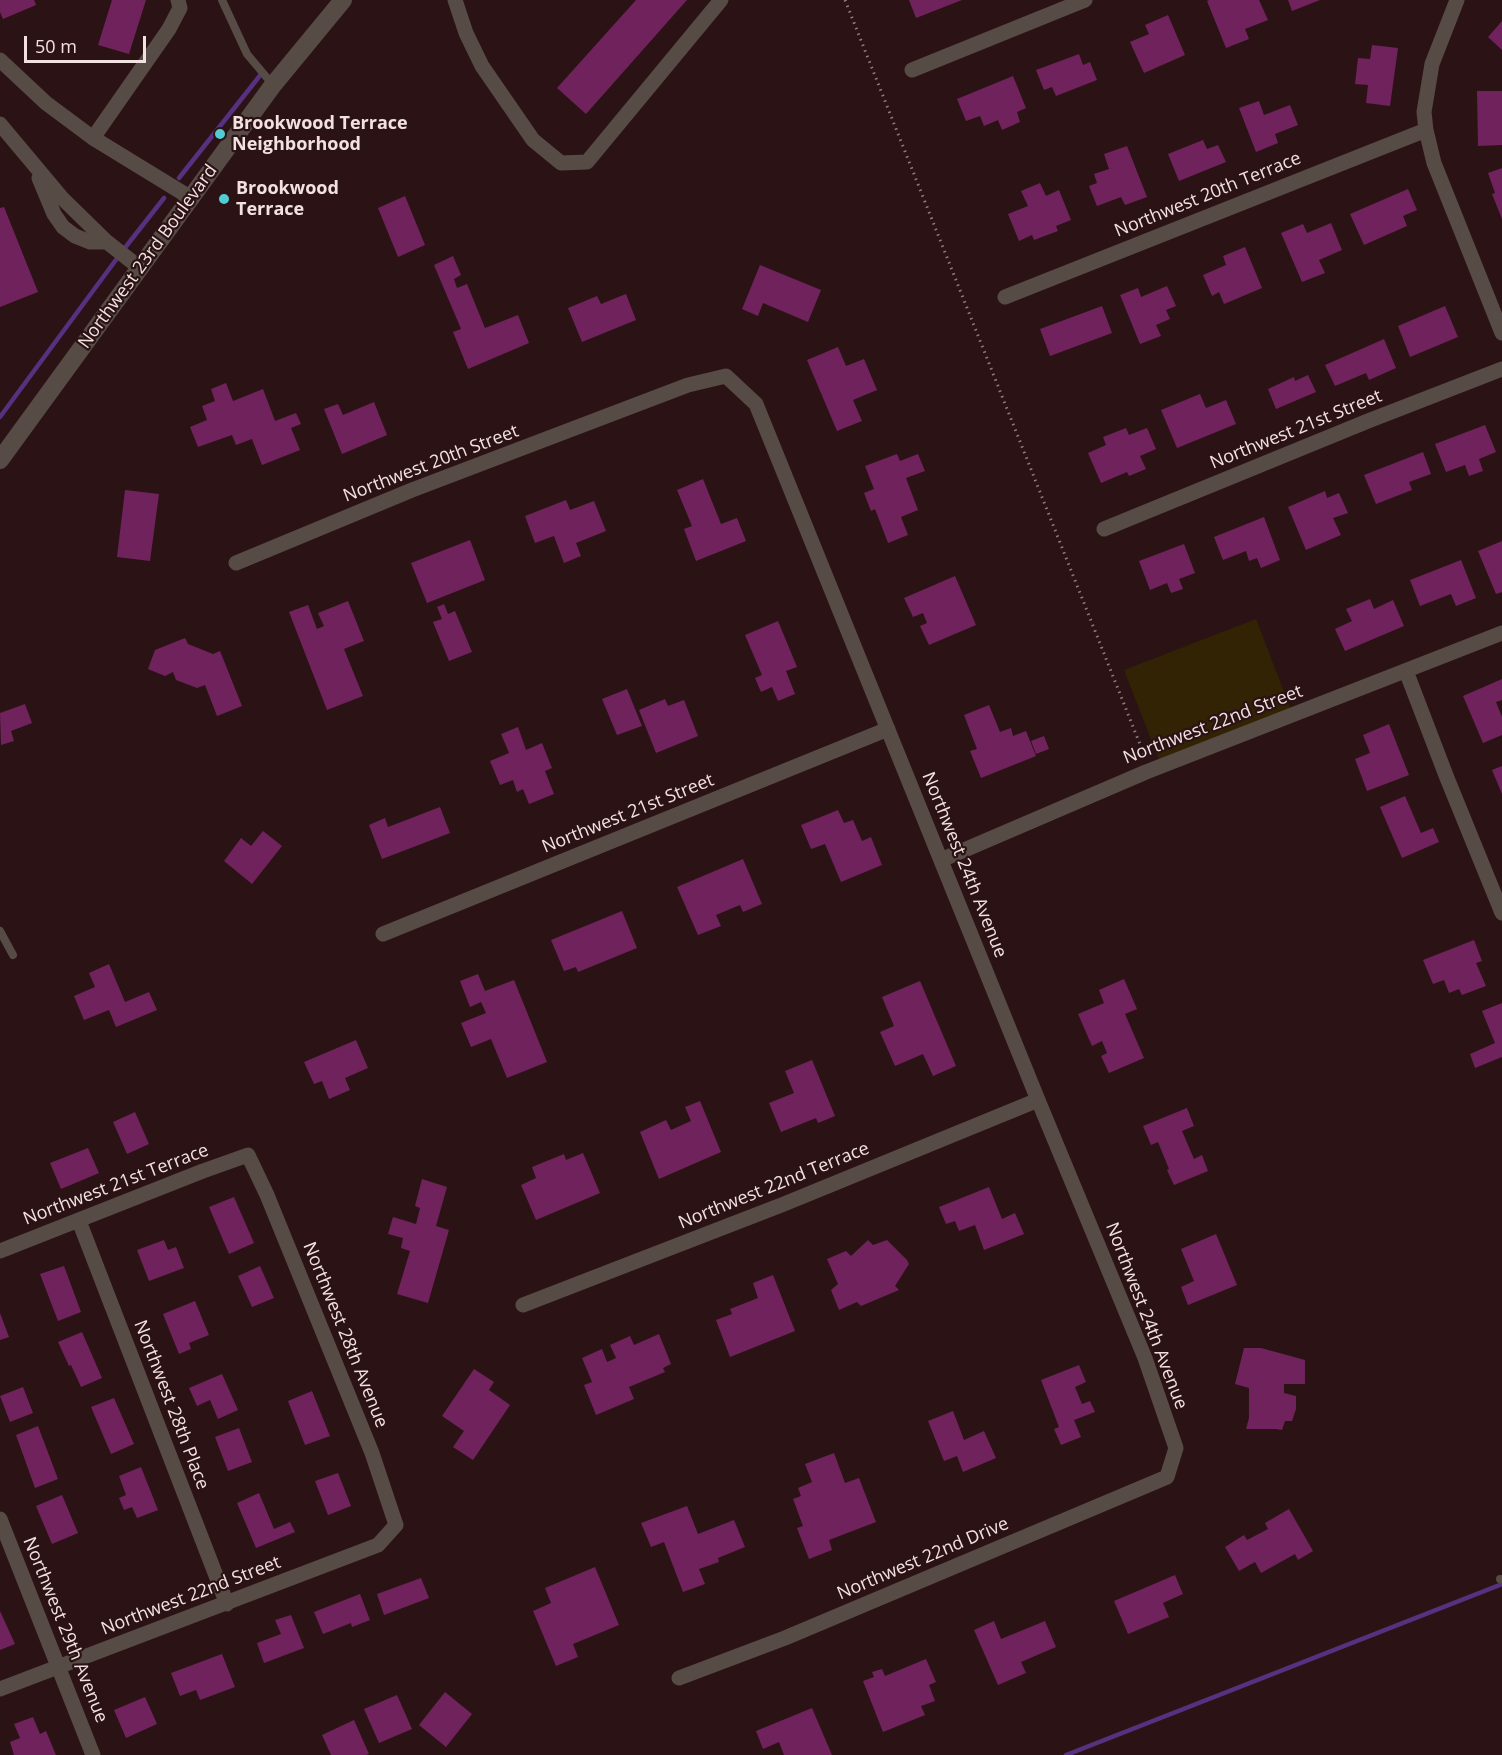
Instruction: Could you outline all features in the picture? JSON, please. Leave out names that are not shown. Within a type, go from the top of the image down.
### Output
[{"type":"street","points":[[93,138],[169,29],[180,8],[178,0]]},
{"type":"street","name":"Northwest 23rd Boulevard","points":[[0,460],[273,85],[344,0]]},
{"type":"street","points":[[455,0],[466,33],[482,66],[533,140],[561,163],[587,162],[721,0]]},
{"type":"street","points":[[912,70],[1085,0]]},
{"type":"street","points":[[1457,0],[1432,64],[1424,112],[1426,130],[1434,163],[1502,333]]},
{"type":"street","points":[[0,60],[46,103],[93,138],[191,198]]},
{"type":"street","points":[[0,124],[62,198],[107,242],[140,268]]},
{"type":"street","name":"Northwest 20th Terrace","points":[[1005,297],[1426,130]]},
{"type":"street","name":"Northwest 21st Street","points":[[1104,529],[1502,369]]},
{"type":"street","name":"Northwest 24th Avenue","points":[[641,403],[688,386],[726,376],[756,404],[1145,1358],[1176,1448],[1172,1463]]},
{"type":"street","name":"Northwest 20th Street","points":[[236,563],[412,490],[641,403]]},
{"type":"street","name":"Northwest 22nd Street","points":[[941,860],[1150,770],[1502,633]]},
{"type":"street","points":[[1406,671],[1502,913]]},
{"type":"street","name":"Northwest 21st Street","points":[[383,934],[888,729]]},
{"type":"street","name":"Northwest 22nd Terrace","points":[[523,1305],[784,1204],[1038,1100]]},
{"type":"street","name":"Northwest 28th Avenue","points":[[246,1156],[248,1155],[267,1195],[372,1453],[396,1525],[390,1532]]},
{"type":"street","name":"Northwest 21st Terrace","points":[[0,1251],[246,1156]]},
{"type":"street","name":"Northwest 28th Place","points":[[79,1221],[227,1604]]},
{"type":"street","name":"Northwest 22nd Drive","points":[[679,1678],[796,1633],[1138,1490],[1167,1477],[1172,1463]]},
{"type":"street","name":"Northwest 29th Avenue","points":[[0,1519],[93,1755]]},
{"type":"street","name":"Northwest 22nd Street","points":[[0,1689],[378,1545],[390,1532]]},
{"type":"lane","points":[[222,0],[247,54],[273,85]]},
{"type":"lane","points":[[0,931],[13,955]]},
{"type":"path","points":[[845,0],[1150,770]]},
{"type":"shaded area","points":[[1256,619],[1291,710],[1159,760],[1124,670]]},
{"type":"building","points":[[0,0],[34,0],[36,5],[3,19],[0,12]]},
{"type":"building","points":[[112,0],[146,0],[129,54],[98,45]]},
{"type":"building","points":[[636,0],[687,0],[586,114],[557,88]]},
{"type":"building","points":[[909,0],[962,0],[916,18]]},
{"type":"building","points":[[1259,0],[1268,20],[1245,29],[1249,39],[1226,48],[1207,1]]},
{"type":"building","points":[[1288,0],[1320,0],[1292,11]]},
{"type":"building","points":[[1168,15],[1185,55],[1144,73],[1130,42],[1149,34],[1145,25]]},
{"type":"building","points":[[1502,21],[1502,50],[1488,37]]},
{"type":"building","points":[[1372,45],[1398,48],[1390,106],[1366,103],[1368,85],[1355,84],[1358,58],[1370,59]]},
{"type":"building","points":[[1079,54],[1083,65],[1090,62],[1097,80],[1056,96],[1052,87],[1044,90],[1036,70]]},
{"type":"building","points":[[1013,76],[1026,108],[1017,112],[1020,122],[1002,130],[998,120],[984,126],[980,116],[966,121],[957,99]]},
{"type":"building","points":[[1477,91],[1502,91],[1502,145],[1478,146]]},
{"type":"building","points":[[1259,101],[1264,115],[1290,105],[1298,125],[1275,134],[1278,143],[1256,152],[1239,108]]},
{"type":"building","points":[[1203,140],[1207,149],[1218,145],[1226,162],[1179,181],[1168,154]]},
{"type":"building","points":[[1127,146],[1147,197],[1125,205],[1121,197],[1097,206],[1089,186],[1097,183],[1094,174],[1109,169],[1104,154]]},
{"type":"building","points":[[1502,168],[1502,219],[1492,194],[1495,193],[1488,173]]},
{"type":"building","points":[[1040,183],[1046,196],[1059,190],[1071,220],[1056,226],[1058,231],[1034,240],[1032,235],[1019,241],[1008,214],[1028,206],[1021,191]]},
{"type":"building","points":[[1408,189],[1417,210],[1403,216],[1407,226],[1364,245],[1350,214]]},
{"type":"building","points":[[405,196],[425,245],[398,257],[378,208]]},
{"type":"building","points":[[4,207],[38,292],[0,307],[0,208]]},
{"type":"building","points":[[1331,223],[1342,250],[1319,260],[1325,273],[1302,282],[1281,233],[1303,224],[1307,233]]},
{"type":"building","points":[[1245,247],[1262,288],[1224,304],[1219,292],[1212,296],[1203,275],[1226,265],[1223,256]]},
{"type":"building","points":[[453,256],[461,275],[454,279],[457,288],[467,284],[485,328],[518,315],[529,343],[468,369],[453,332],[461,329],[434,265]]},
{"type":"building","points":[[760,265],[821,290],[808,322],[763,303],[758,316],[742,309]]},
{"type":"building","points":[[1167,286],[1176,306],[1166,310],[1170,319],[1156,325],[1161,336],[1140,344],[1120,295],[1138,288],[1141,297]]},
{"type":"building","points":[[626,294],[636,320],[582,342],[568,308],[597,296],[601,304]]},
{"type":"building","points":[[1102,306],[1112,333],[1050,356],[1040,329]]},
{"type":"building","points":[[1445,306],[1458,337],[1410,357],[1398,326]]},
{"type":"building","points":[[1384,339],[1396,368],[1369,380],[1366,373],[1335,386],[1325,365]]},
{"type":"building","points":[[838,347],[846,366],[864,359],[877,390],[853,400],[862,421],[837,431],[807,360]]},
{"type":"building","points":[[1308,375],[1316,392],[1276,409],[1268,389],[1294,377],[1295,381]]},
{"type":"building","points":[[226,383],[233,401],[263,389],[275,421],[296,413],[301,424],[291,428],[300,450],[262,465],[252,439],[236,445],[232,435],[198,447],[190,427],[207,420],[202,406],[215,401],[211,389]]},
{"type":"building","points":[[1200,394],[1206,408],[1226,400],[1236,424],[1177,448],[1161,410]]},
{"type":"building","points":[[374,402],[387,435],[342,454],[324,409],[338,404],[343,415]]},
{"type":"building","points":[[1485,425],[1496,452],[1479,459],[1483,471],[1469,476],[1465,465],[1446,472],[1435,444]]},
{"type":"building","points":[[1126,428],[1129,435],[1147,428],[1156,449],[1140,456],[1146,469],[1129,476],[1127,472],[1101,483],[1088,453],[1106,445],[1103,437]]},
{"type":"building","points":[[1423,452],[1431,474],[1409,482],[1412,490],[1376,504],[1364,475]]},
{"type":"building","points":[[897,454],[900,461],[918,454],[925,471],[906,478],[918,510],[901,517],[908,535],[888,543],[875,509],[871,511],[864,493],[874,489],[865,466]]},
{"type":"building","points":[[703,479],[721,524],[737,518],[746,541],[696,561],[684,529],[692,526],[677,490]]},
{"type":"building","points":[[125,490],[159,494],[150,561],[117,557]]},
{"type":"building","points":[[1325,491],[1327,498],[1339,493],[1348,513],[1333,518],[1341,535],[1306,550],[1288,507]]},
{"type":"building","points":[[566,500],[570,510],[594,501],[606,531],[576,543],[581,556],[564,563],[554,536],[535,543],[525,516]]},
{"type":"building","points":[[1264,517],[1280,560],[1261,568],[1257,558],[1249,561],[1246,551],[1223,560],[1214,537]]},
{"type":"building","points":[[470,540],[485,580],[427,603],[411,563]]},
{"type":"building","points":[[1502,541],[1502,592],[1496,594],[1478,551]]},
{"type":"building","points":[[1184,544],[1195,573],[1179,579],[1183,589],[1171,593],[1167,583],[1150,590],[1139,561]]},
{"type":"building","points":[[1461,560],[1476,598],[1456,606],[1451,594],[1420,606],[1410,580]]},
{"type":"building","points":[[955,576],[976,625],[929,645],[920,626],[927,623],[923,613],[913,617],[904,598]]},
{"type":"building","points":[[1370,599],[1374,609],[1393,600],[1404,626],[1345,651],[1335,629],[1352,621],[1346,609]]},
{"type":"building","points":[[348,601],[364,641],[344,649],[363,696],[327,710],[289,612],[308,605],[317,629],[324,626],[318,613]]},
{"type":"building","points":[[444,604],[448,614],[455,611],[472,652],[449,661],[433,622],[442,619],[437,607]]},
{"type":"building","points":[[778,621],[797,667],[786,671],[795,694],[778,701],[772,687],[761,692],[755,678],[762,675],[745,635]]},
{"type":"building","points":[[185,638],[188,644],[213,654],[220,651],[242,706],[217,716],[205,685],[197,688],[176,680],[173,672],[165,676],[148,669],[155,650]]},
{"type":"building","points":[[1502,679],[1502,700],[1496,702],[1502,717],[1502,735],[1483,743],[1463,696]]},
{"type":"building","points":[[627,689],[642,726],[617,735],[602,699]]},
{"type":"building","points":[[665,699],[668,706],[684,700],[698,736],[656,753],[639,710]]},
{"type":"building","points":[[25,704],[32,723],[11,731],[14,741],[1,745],[0,713]]},
{"type":"building","points":[[989,705],[1000,732],[1011,728],[1013,736],[1026,731],[1036,756],[981,778],[970,751],[977,749],[964,715]]},
{"type":"building","points":[[1389,724],[1409,775],[1367,791],[1355,759],[1370,753],[1363,735]]},
{"type":"building","points":[[518,727],[526,750],[542,743],[552,768],[545,771],[554,794],[529,804],[523,789],[517,792],[513,780],[500,785],[490,761],[509,753],[501,734]]},
{"type":"building","points":[[1044,736],[1049,749],[1036,754],[1031,741]]},
{"type":"building","points":[[1502,766],[1502,794],[1492,770]]},
{"type":"building","points":[[1405,796],[1421,833],[1433,828],[1439,842],[1402,858],[1380,807]]},
{"type":"building","points":[[440,807],[450,833],[382,859],[369,825],[385,818],[388,827]]},
{"type":"building","points":[[838,810],[844,823],[853,820],[862,841],[871,837],[882,865],[841,882],[825,844],[811,849],[801,825]]},
{"type":"building","points":[[263,831],[282,846],[252,884],[224,861],[241,838],[251,846]]},
{"type":"building","points":[[743,859],[762,904],[743,912],[740,905],[716,915],[721,926],[698,935],[677,887]]},
{"type":"building","points":[[622,911],[637,948],[578,972],[576,967],[564,971],[551,940]]},
{"type":"building","points":[[1474,940],[1482,961],[1476,963],[1486,986],[1462,995],[1459,989],[1449,993],[1444,980],[1433,984],[1423,960]]},
{"type":"building","points":[[109,964],[125,1002],[149,992],[157,1010],[116,1027],[109,1010],[84,1020],[74,996],[95,987],[89,973]]},
{"type":"building","points":[[478,974],[485,991],[514,980],[547,1062],[507,1078],[491,1039],[471,1047],[461,1023],[486,1013],[481,1002],[470,1007],[460,981]]},
{"type":"building","points":[[1124,979],[1137,1009],[1125,1014],[1144,1058],[1109,1073],[1101,1056],[1107,1053],[1102,1041],[1092,1046],[1078,1014],[1104,1003],[1099,990]]},
{"type":"building","points":[[920,981],[956,1066],[933,1076],[923,1054],[895,1066],[880,1032],[894,1026],[882,997]]},
{"type":"building","points":[[1502,1003],[1502,1057],[1475,1068],[1470,1054],[1495,1043],[1482,1011]]},
{"type":"building","points":[[356,1040],[368,1068],[345,1078],[350,1090],[329,1099],[322,1081],[314,1084],[304,1062]]},
{"type":"building","points":[[812,1060],[835,1116],[818,1123],[816,1118],[781,1132],[769,1103],[794,1093],[785,1071]]},
{"type":"building","points":[[700,1101],[721,1152],[659,1179],[640,1132],[666,1120],[671,1130],[691,1121],[685,1107]]},
{"type":"building","points":[[1187,1108],[1194,1126],[1182,1131],[1194,1159],[1202,1155],[1208,1171],[1174,1185],[1158,1142],[1151,1145],[1143,1126]]},
{"type":"building","points":[[135,1112],[149,1144],[127,1154],[113,1122]]},
{"type":"building","points":[[88,1148],[99,1173],[61,1189],[50,1163]]},
{"type":"building","points":[[583,1153],[600,1193],[536,1220],[521,1185],[536,1178],[532,1167],[564,1154],[566,1160]]},
{"type":"building","points":[[422,1179],[447,1187],[436,1226],[449,1230],[428,1303],[397,1294],[410,1251],[401,1248],[403,1238],[388,1234],[393,1217],[416,1224],[420,1208],[415,1206]]},
{"type":"building","points":[[989,1187],[1002,1219],[1015,1213],[1024,1234],[984,1250],[975,1225],[959,1231],[955,1221],[946,1224],[939,1207]]},
{"type":"building","points":[[234,1197],[254,1243],[229,1254],[209,1207]]},
{"type":"building","points":[[1216,1234],[1237,1285],[1188,1305],[1181,1287],[1194,1281],[1181,1249]]},
{"type":"building","points":[[164,1240],[168,1250],[176,1247],[184,1268],[149,1281],[137,1250]]},
{"type":"building","points":[[868,1240],[873,1245],[887,1240],[907,1260],[909,1264],[895,1286],[899,1290],[861,1306],[857,1302],[839,1310],[831,1290],[838,1284],[827,1259],[846,1251],[851,1256]]},
{"type":"building","points":[[64,1266],[81,1312],[58,1321],[40,1274]]},
{"type":"building","points":[[260,1266],[274,1298],[252,1307],[238,1276]]},
{"type":"building","points":[[773,1275],[795,1331],[730,1357],[716,1320],[732,1314],[730,1309],[758,1298],[753,1283]]},
{"type":"building","points":[[195,1301],[209,1335],[189,1343],[191,1349],[179,1354],[163,1314]]},
{"type":"building","points":[[0,1313],[9,1337],[0,1340]]},
{"type":"building","points":[[82,1332],[102,1378],[81,1387],[58,1342]]},
{"type":"building","points":[[659,1334],[671,1364],[663,1368],[665,1372],[629,1387],[634,1399],[596,1415],[584,1385],[592,1382],[582,1358],[602,1349],[607,1362],[616,1358],[610,1345],[630,1336],[634,1345]]},
{"type":"building","points":[[1244,1348],[1261,1348],[1305,1360],[1305,1384],[1284,1384],[1284,1393],[1296,1396],[1296,1409],[1292,1421],[1285,1421],[1282,1430],[1246,1429],[1249,1418],[1249,1388],[1235,1384]]},
{"type":"building","points":[[1079,1365],[1086,1382],[1075,1387],[1082,1404],[1090,1401],[1095,1412],[1074,1420],[1081,1437],[1061,1445],[1054,1429],[1059,1427],[1041,1380]]},
{"type":"building","points":[[474,1369],[494,1382],[489,1390],[510,1405],[473,1460],[453,1447],[464,1431],[442,1416]]},
{"type":"building","points":[[222,1374],[238,1410],[218,1419],[210,1400],[197,1406],[189,1388]]},
{"type":"building","points":[[23,1387],[33,1413],[10,1422],[0,1396]]},
{"type":"building","points":[[312,1391],[330,1436],[305,1445],[288,1401]]},
{"type":"building","points":[[114,1398],[134,1444],[111,1454],[91,1407]]},
{"type":"building","points":[[953,1411],[964,1440],[984,1431],[996,1458],[963,1472],[957,1456],[944,1461],[928,1421]]},
{"type":"building","points":[[38,1426],[58,1479],[35,1488],[16,1435]]},
{"type":"building","points":[[239,1428],[252,1462],[228,1471],[215,1437]]},
{"type":"building","points":[[834,1453],[845,1483],[859,1478],[876,1522],[829,1540],[832,1550],[809,1559],[797,1528],[803,1526],[793,1499],[801,1496],[798,1488],[812,1482],[805,1464]]},
{"type":"building","points":[[141,1467],[158,1510],[137,1518],[132,1507],[124,1510],[119,1498],[126,1495],[119,1476]]},
{"type":"building","points":[[338,1473],[351,1506],[328,1515],[315,1481]]},
{"type":"building","points":[[259,1493],[274,1529],[290,1522],[295,1532],[256,1548],[237,1503]]},
{"type":"building","points":[[62,1495],[78,1533],[52,1544],[36,1506]]},
{"type":"building","points":[[687,1506],[698,1534],[734,1520],[745,1547],[718,1558],[719,1562],[699,1569],[705,1584],[683,1592],[664,1542],[651,1547],[641,1523]]},
{"type":"building","points":[[1289,1509],[1313,1551],[1298,1560],[1295,1554],[1261,1573],[1255,1562],[1239,1571],[1225,1547],[1244,1535],[1247,1540],[1268,1529],[1265,1523]]},
{"type":"building","points":[[595,1567],[619,1625],[573,1644],[578,1657],[556,1666],[533,1611],[551,1603],[545,1588]]},
{"type":"building","points":[[1175,1575],[1183,1594],[1163,1603],[1169,1617],[1128,1634],[1114,1601]]},
{"type":"building","points":[[421,1578],[429,1598],[384,1615],[377,1594]]},
{"type":"building","points":[[360,1594],[370,1620],[352,1627],[351,1623],[323,1634],[314,1612]]},
{"type":"building","points":[[0,1611],[15,1644],[0,1650]]},
{"type":"building","points":[[291,1615],[304,1648],[264,1663],[257,1643],[281,1634],[275,1620]]},
{"type":"building","points":[[994,1621],[1001,1639],[1045,1621],[1056,1647],[1021,1662],[1026,1673],[998,1685],[974,1630]]},
{"type":"building","points":[[222,1654],[235,1687],[200,1700],[196,1690],[180,1696],[171,1673]]},
{"type":"building","points":[[926,1659],[936,1682],[929,1685],[935,1701],[921,1706],[925,1715],[883,1732],[863,1681],[874,1677],[872,1672],[882,1669],[885,1676]]},
{"type":"building","points":[[445,1692],[472,1714],[446,1747],[419,1725]]},
{"type":"building","points":[[397,1695],[412,1729],[379,1743],[364,1709]]},
{"type":"building","points":[[145,1697],[157,1724],[126,1738],[114,1710]]},
{"type":"building","points":[[812,1708],[832,1755],[784,1755],[779,1742],[763,1749],[756,1731]]},
{"type":"building","points":[[33,1717],[40,1734],[46,1731],[56,1755],[14,1755],[10,1742],[20,1738],[14,1724]]},
{"type":"building","points":[[354,1720],[369,1754],[331,1755],[322,1735]]},
{"type":"waterway","points":[[179,178],[262,73]]},
{"type":"waterway","points":[[124,249],[164,198]]},
{"type":"waterway","points":[[0,417],[118,257]]},
{"type":"waterway","points":[[1066,1755],[1502,1584]]},
{"type":"place","name":"Brookwood Terrace Neighborhood","points":[[220,134]]},
{"type":"place","name":"Brookwood Terrace","points":[[224,199]]}]
